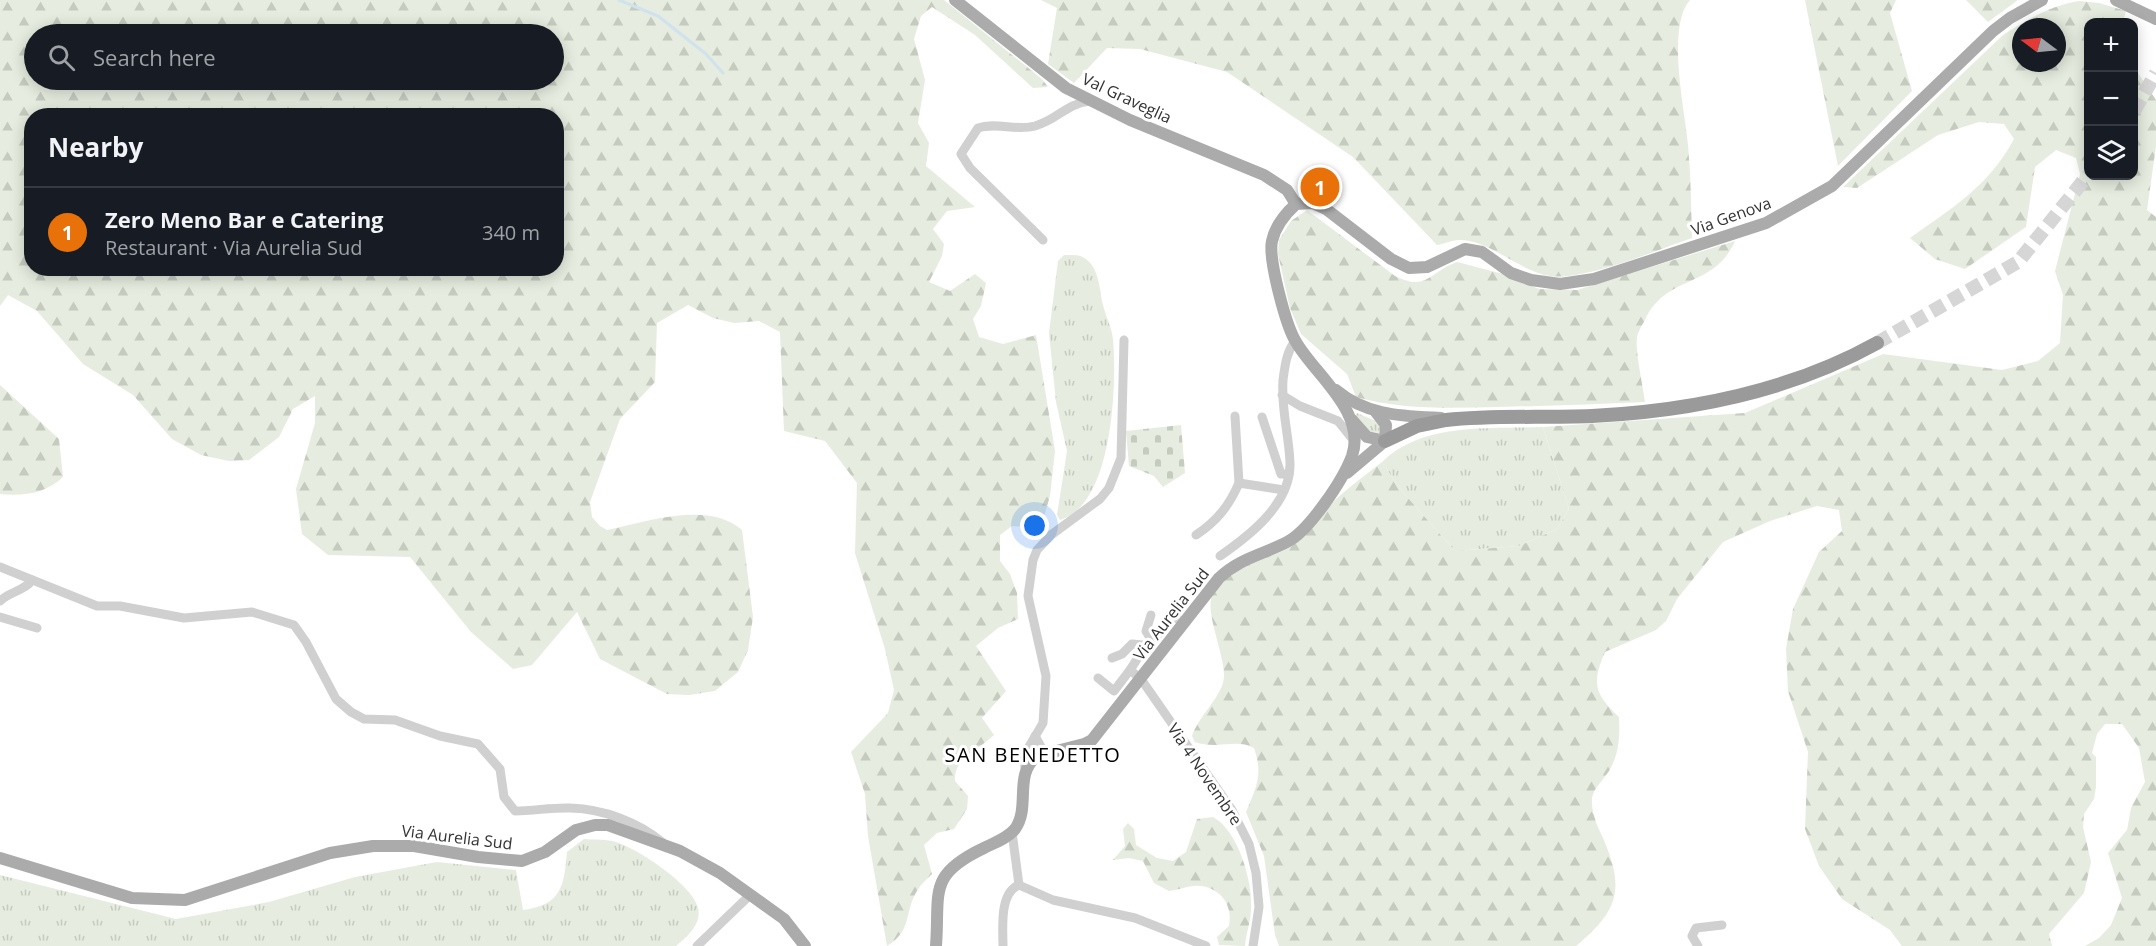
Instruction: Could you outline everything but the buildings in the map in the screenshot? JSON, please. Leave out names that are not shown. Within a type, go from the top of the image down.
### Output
[{"type":"highway","points":[[1385,441],[1417,426],[1464,418],[1621,414],[1713,402],[1805,375],[1877,343]]},
{"type":"main road","name":"Val Graveglia","points":[[955,0],[1044,72],[1089,101],[1264,175],[1287,190],[1296,204]]},
{"type":"main road","name":"Via Genova","points":[[1296,204],[1313,202],[1326,209],[1391,259],[1409,268],[1427,267],[1457,251],[1474,250],[1511,273],[1531,280],[1560,285],[1613,273],[1766,223],[1832,186],[1993,32],[2010,18],[2042,0]]},
{"type":"main road","points":[[2116,0],[2156,19]]},
{"type":"main road","points":[[1296,204],[1277,227],[1271,246],[1284,310],[1295,341],[1367,437],[1385,441]]},
{"type":"main road","points":[[1328,383],[1351,400],[1376,412],[1398,417],[1464,418]]},
{"type":"main road","points":[[1346,411],[1354,441]]},
{"type":"main road","points":[[1331,492],[1359,461],[1385,441],[1386,425],[1376,412]]},
{"type":"main road","name":"Via Aurelia Sud","points":[[1025,770],[1032,760],[1045,754],[1092,740],[1228,570],[1247,557],[1287,542],[1299,534],[1348,465],[1354,441]]},
{"type":"main road","points":[[936,946],[937,901],[946,874],[959,860],[1012,832],[1019,819],[1025,770]]},
{"type":"main road","name":"Via Aurelia Sud","points":[[0,858],[132,898],[185,900],[330,853],[373,846],[414,846],[478,857],[522,861],[545,852],[576,830],[596,825],[617,827],[664,844],[720,873],[784,919],[805,946]]},
{"type":"street","points":[[1043,240],[970,168],[962,154],[978,128],[1032,127],[1055,119],[1072,103],[1089,101]]},
{"type":"street","points":[[1025,770],[1024,755],[1029,741],[1043,723],[1046,676],[1028,596],[1029,576],[1033,560],[1044,542],[1089,509],[1109,488],[1115,476],[1121,458],[1124,340]]},
{"type":"street","points":[[1220,556],[1249,535],[1284,490],[1290,463],[1282,394],[1288,350],[1295,341]]},
{"type":"street","points":[[1282,394],[1300,406],[1338,421],[1354,441]]},
{"type":"street","points":[[1196,535],[1217,520],[1232,500],[1239,483],[1234,416]]},
{"type":"street","points":[[1263,417],[1281,474],[1289,474]]},
{"type":"street","points":[[1239,483],[1284,490]]},
{"type":"street","points":[[0,567],[97,606],[120,606],[184,618],[252,612],[294,625],[306,642],[336,699],[351,712],[364,719],[395,720],[440,736],[478,744],[500,769],[504,797],[509,807],[515,811],[573,808],[602,813],[649,831],[664,844]]},
{"type":"street","points":[[0,601],[10,592],[29,585],[32,580]]},
{"type":"street","points":[[1151,615],[1146,631],[1151,639],[1154,639],[1174,617],[1185,623]]},
{"type":"street","points":[[0,617],[37,628]]},
{"type":"street","points":[[1098,678],[1114,691],[1141,653],[1142,645],[1132,644],[1122,654],[1112,658]]},
{"type":"street","name":"Via 4 Novembre","points":[[1130,670],[1141,679],[1232,810],[1250,844],[1256,873],[1259,908],[1253,946]]},
{"type":"street","points":[[1035,736],[1045,754]]},
{"type":"street","points":[[1012,832],[1019,885]]},
{"type":"street","points":[[1003,946],[1006,906],[1013,888],[1019,885]]},
{"type":"street","points":[[1019,885],[1053,900],[1135,918],[1206,946]]},
{"type":"street","points":[[697,946],[749,896]]},
{"type":"street","points":[[1698,946],[1692,936],[1696,928],[1722,925]]},
{"type":"green space","points":[[0,0],[944,0],[1042,79],[1048,87],[1033,88],[975,35],[932,7],[921,16],[914,39],[925,80],[918,123],[929,143],[926,166],[975,207],[947,211],[933,229],[944,244],[942,256],[929,282],[950,291],[975,274],[986,283],[981,306],[973,319],[979,337],[1003,344],[1036,335],[1055,451],[1050,496],[1043,520],[1026,527],[1012,526],[1000,535],[1000,561],[1010,574],[1017,593],[1018,619],[998,628],[976,646],[1006,691],[982,718],[994,735],[968,755],[958,766],[955,781],[968,796],[967,809],[954,829],[937,833],[924,845],[932,874],[914,896],[901,933],[887,946],[868,836],[865,794],[851,752],[888,713],[894,690],[885,649],[855,553],[857,483],[825,441],[784,431],[780,332],[759,321],[734,323],[713,318],[688,305],[657,323],[655,382],[620,419],[590,502],[592,517],[607,530],[658,519],[694,515],[712,516],[728,521],[742,530],[753,617],[748,650],[738,672],[715,691],[689,695],[667,694],[600,659],[577,612],[532,665],[513,669],[471,632],[410,557],[328,555],[302,534],[296,489],[315,423],[315,396],[293,409],[279,437],[249,460],[229,461],[201,455],[172,439],[133,395],[83,364],[37,311],[8,295],[0,306]]},
{"type":"green space","points":[[1041,0],[1690,0],[1683,13],[1679,29],[1678,49],[1689,157],[1692,238],[1601,269],[1564,276],[1538,273],[1471,241],[1456,240],[1437,245],[1353,157],[1227,72],[1140,49],[1107,48],[1074,83],[1048,64],[1057,8]]},
{"type":"green space","points":[[1805,0],[1896,0],[1890,13],[1912,91],[1838,166]]},
{"type":"green space","points":[[1966,0],[2018,0],[1988,22]]},
{"type":"green space","points":[[2079,1],[2099,3],[2126,11],[2124,18],[2084,18],[2084,180],[2138,180],[2138,73],[2156,100],[2156,146],[2147,210],[2156,217],[2156,946],[2085,946],[2099,938],[2111,925],[2122,898],[2108,853],[2127,830],[2131,808],[2145,782],[2139,748],[2122,724],[2105,724],[2097,734],[2092,753],[2096,757],[2096,787],[2094,799],[2084,814],[2083,827],[2091,862],[2084,893],[2049,934],[2052,946],[1902,946],[1890,930],[1842,899],[1819,866],[1805,829],[1808,752],[1788,691],[1786,649],[1793,609],[1819,552],[1842,531],[1839,510],[1817,506],[1770,521],[1723,542],[1677,599],[1666,621],[1656,630],[1605,652],[1598,672],[1598,688],[1605,702],[1619,717],[1619,738],[1612,765],[1594,791],[1592,803],[1614,871],[1614,898],[1601,921],[1576,946],[1279,946],[1275,935],[1264,856],[1246,812],[1258,780],[1257,757],[1254,748],[1240,744],[1203,744],[1195,742],[1192,736],[1223,684],[1222,657],[1211,613],[1212,596],[1219,585],[1237,570],[1298,542],[1333,502],[1382,462],[1400,489],[1455,551],[1519,546],[1557,529],[1569,509],[1543,427],[1745,413],[1883,354],[2002,370],[2038,361],[2060,343],[2063,295],[2055,271],[2080,174],[2076,158],[2056,150],[2035,167],[2026,227],[1965,269],[1935,259],[1910,238],[1968,195],[1993,170],[2014,139],[2004,124],[1979,122],[1938,135],[1857,188],[1843,187],[2003,35],[2012,30],[2012,72],[2066,72],[2066,18],[2032,18],[2058,6]]},
{"type":"green space","points":[[1307,210],[1395,276],[1414,282],[1428,279],[1457,262],[1503,274],[1539,289],[1577,290],[1735,241],[1726,256],[1715,267],[1665,295],[1654,305],[1643,324],[1637,343],[1645,402],[1444,408],[1409,406],[1356,397],[1347,374],[1301,334],[1290,308],[1278,254],[1279,240],[1291,221]]},
{"type":"green space","points":[[1064,255],[1084,257],[1091,263],[1096,274],[1112,336],[1114,385],[1108,441],[1101,468],[1091,492],[1078,510],[1060,520],[1057,515],[1067,451],[1056,402],[1049,333],[1058,261]]},
{"type":"green space","points":[[0,385],[59,439],[63,477],[49,487],[34,493],[0,494]]},
{"type":"green space","points":[[1357,413],[1378,422],[1382,434],[1370,435],[1355,416]]},
{"type":"green space","points":[[1181,425],[1185,473],[1163,487],[1154,476],[1129,466],[1126,431]]},
{"type":"green space","points":[[1543,427],[1569,509],[1557,529],[1519,546],[1455,551],[1400,489],[1382,462],[1398,449],[1437,434],[1479,428]]},
{"type":"green space","points":[[1213,817],[1230,833],[1246,871],[1251,909],[1245,946],[1219,945],[1217,937],[1229,926],[1230,918],[1226,903],[1216,892],[1202,886],[1169,891],[1154,883],[1143,861],[1129,858],[1113,860],[1125,846],[1123,829],[1128,823],[1134,829],[1136,845],[1157,858],[1173,861],[1186,852],[1197,819]]},
{"type":"green space","points":[[584,839],[609,840],[626,846],[676,879],[694,899],[698,908],[696,925],[689,934],[676,946],[0,946],[0,875],[176,919],[269,902],[355,877],[437,862],[516,870],[523,910],[536,908],[553,899],[562,884],[567,852]]},
{"type":"waterway","points":[[619,0],[658,16],[706,54],[723,73]]},
{"type":"tunnel","points":[[2138,104],[2156,73]]},
{"type":"tunnel","points":[[1877,343],[2018,262],[2084,180]]},
{"type":"place","name":"Zero Meno Bar e Catering","points":[[1320,187]]},
{"type":"district","name":"SAN BENEDETTO","points":[[1033,755]]}]
